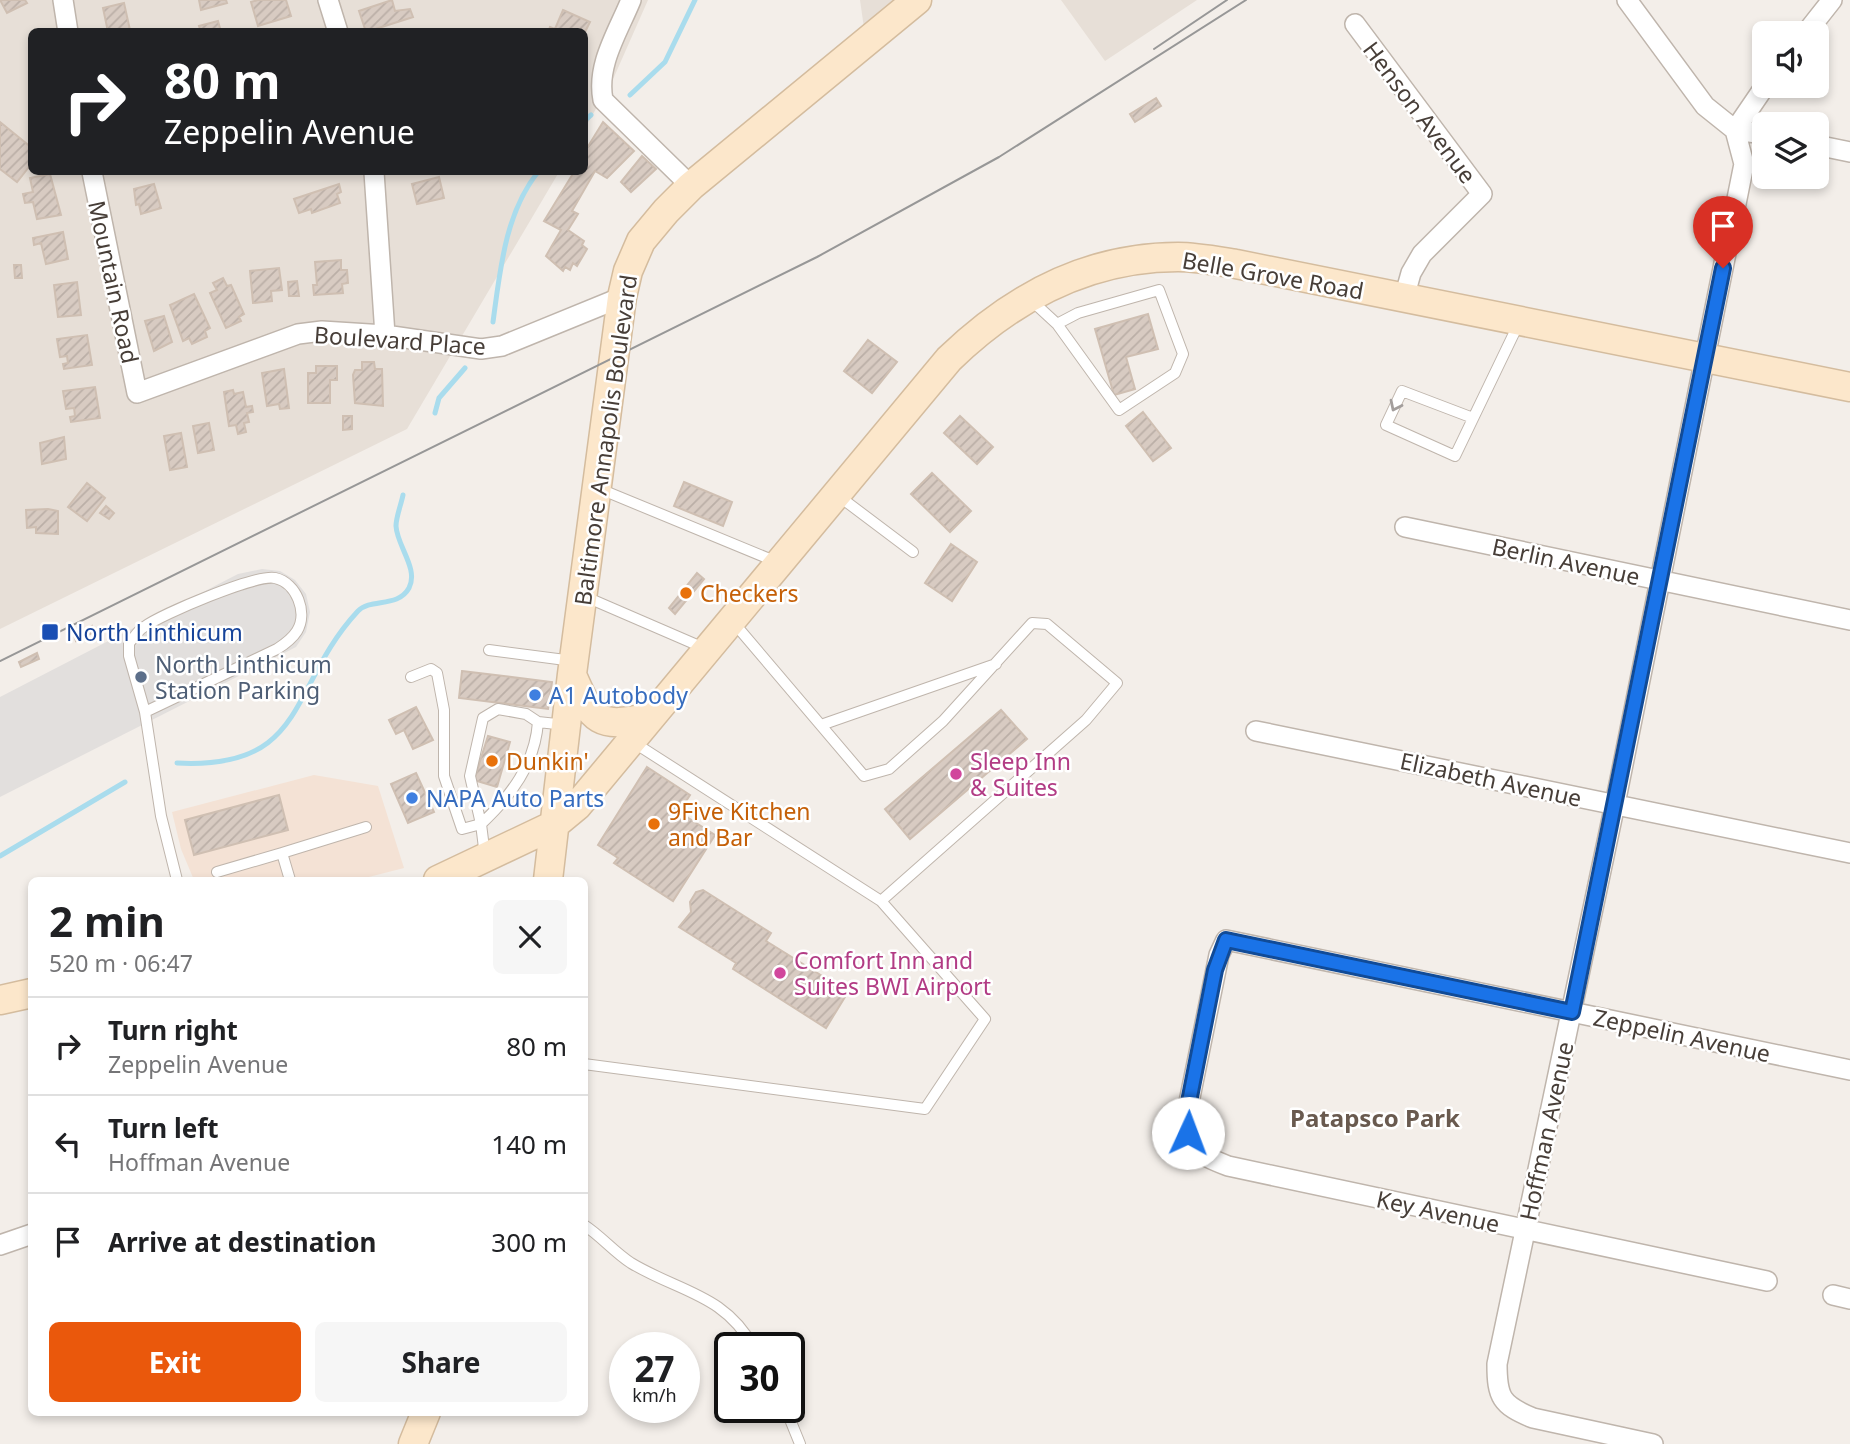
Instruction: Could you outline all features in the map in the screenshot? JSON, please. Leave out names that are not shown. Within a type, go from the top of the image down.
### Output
[{"type":"main road","name":"Baltimore Annapolis Boulevard","points":[[548,877],[582,595],[622,297],[628,271],[641,241],[691,186],[917,0]]},
{"type":"main road","name":"Belle Grove Road","points":[[491,870],[578,806],[629,740],[949,359],[982,327],[1028,297],[1087,271],[1133,260],[1179,257],[1236,264],[1850,387]]},
{"type":"main road","points":[[573,667],[584,704],[593,716],[604,722],[618,724],[650,718]]},
{"type":"main road","points":[[452,877],[491,870]]},
{"type":"main road","points":[[0,1000],[28,994]]},
{"type":"main road","points":[[413,1444],[424,1416]]},
{"type":"street","points":[[63,0],[67,28]]},
{"type":"street","points":[[328,0],[337,28]]},
{"type":"street","points":[[631,0],[606,60],[600,82],[603,100],[691,186]]},
{"type":"street","points":[[1627,0],[1705,106],[1735,130],[1752,132]]},
{"type":"street","points":[[1815,21],[1832,0]]},
{"type":"street","name":"Henson Avenue","points":[[1355,24],[1482,194],[1422,254],[1411,273],[1404,298]]},
{"type":"street","points":[[1735,130],[1757,98]]},
{"type":"street","name":"Hoffman Avenue","points":[[1653,1444],[1533,1418],[1503,1402],[1497,1383],[1497,1364],[1615,804],[1744,164],[1735,130]]},
{"type":"street","points":[[1829,148],[1850,152]]},
{"type":"street","name":"Mountain Road","points":[[93,175],[137,393]]},
{"type":"street","points":[[374,175],[385,335]]},
{"type":"street","name":"Boulevard Place","points":[[137,393],[299,334],[322,331],[385,335],[481,349],[502,346],[622,297]]},
{"type":"street","name":"Berlin Avenue","points":[[1405,527],[1850,620]]},
{"type":"street","name":"Elizabeth Avenue","points":[[1256,731],[1850,853]]},
{"type":"street","name":"Zeppelin Avenue","points":[[1194,1150],[1188,1133],[1187,1112],[1215,970],[1226,940],[1850,1070]]},
{"type":"street","name":"Key Avenue","points":[[1194,1150],[1228,1166],[1767,1281]]},
{"type":"street","points":[[0,1245],[28,1235]]},
{"type":"lane","points":[[1028,297],[1056,324],[1119,410],[1175,373],[1183,354],[1158,290],[1078,313],[1056,324]]},
{"type":"lane","points":[[1473,418],[1402,391],[1386,425],[1455,456],[1520,321]]},
{"type":"lane","points":[[597,488],[779,562]]},
{"type":"lane","points":[[836,494],[914,552]]},
{"type":"lane","points":[[145,712],[277,649],[290,640],[299,629],[301,615],[299,598],[289,585],[277,579],[261,578],[237,585],[144,626],[129,643],[129,656],[145,712],[161,816],[176,877]]},
{"type":"lane","points":[[582,595],[707,649]]},
{"type":"lane","points":[[731,620],[864,776],[889,769],[943,722],[998,664],[1025,629],[1039,622],[1047,624],[1117,682],[1086,720],[880,901]]},
{"type":"lane","points":[[489,650],[573,667]]},
{"type":"lane","points":[[821,724],[998,664]]},
{"type":"lane","points":[[411,677],[431,668],[437,673],[444,710],[444,776],[462,829],[481,824],[519,781],[537,744],[538,722]]},
{"type":"lane","points":[[491,870],[470,776],[483,718],[498,709],[526,714],[538,722],[566,725]]},
{"type":"lane","points":[[588,1065],[925,1109],[985,1019],[880,901],[629,740]]},
{"type":"lane","points":[[217,872],[366,827]]},
{"type":"lane","points":[[282,853],[289,877]]},
{"type":"lane","points":[[588,1228],[634,1264],[725,1310],[742,1332]]},
{"type":"lane","points":[[791,1423],[800,1444]]},
{"type":"shaded area","points":[[0,0],[648,0],[614,77],[588,123],[588,28],[28,28],[28,175],[557,175],[407,429],[0,629]]},
{"type":"shaded area","points":[[860,0],[899,0],[864,28]]},
{"type":"shaded area","points":[[1061,0],[1197,0],[1105,61]]},
{"type":"shaded area","name":"North Linthicum Station Parking","points":[[262,569],[280,571],[295,580],[306,594],[310,612],[306,632],[296,647],[0,797],[0,697],[238,574]]},
{"type":"shaded area","points":[[314,775],[378,786],[404,868],[369,877],[193,877],[181,849],[172,812]]},
{"type":"building","points":[[0,0],[25,0],[27,3],[7,13]]},
{"type":"building","points":[[199,0],[226,0],[227,3],[201,10]]},
{"type":"building","points":[[286,0],[291,16],[258,26],[251,2]]},
{"type":"building","points":[[392,0],[395,11],[410,9],[413,17],[379,28],[365,28],[359,11]]},
{"type":"building","points":[[124,3],[130,28],[107,28],[103,8]]},
{"type":"building","points":[[563,10],[590,22],[587,28],[555,28]]},
{"type":"building","points":[[218,21],[220,28],[200,28],[199,26]]},
{"type":"building","points":[[1156,98],[1161,106],[1135,122],[1130,114]]},
{"type":"building","points":[[0,122],[28,145],[28,168],[17,182],[0,169]]},
{"type":"building","points":[[603,122],[634,151],[607,178],[595,171],[572,211],[578,214],[568,230],[584,241],[582,245],[587,249],[577,266],[573,263],[570,270],[565,267],[563,271],[546,256],[561,230],[544,221],[572,175],[588,175],[588,146]]},
{"type":"building","points":[[642,156],[656,169],[631,192],[621,182]]},
{"type":"building","points":[[50,175],[61,215],[37,219],[33,202],[25,203],[23,194],[33,192],[30,178]]},
{"type":"building","points":[[439,177],[444,198],[417,204],[412,184]]},
{"type":"building","points":[[154,184],[161,208],[141,214],[139,204],[136,205],[134,189]]},
{"type":"building","points":[[339,184],[341,192],[337,194],[340,203],[312,213],[311,209],[299,213],[294,199]]},
{"type":"building","points":[[63,232],[68,259],[46,264],[41,243],[34,245],[33,238]]},
{"type":"building","points":[[341,260],[341,270],[347,270],[348,283],[342,284],[343,293],[314,295],[313,285],[317,285],[315,262]]},
{"type":"building","points":[[14,265],[21,265],[22,278],[15,278]]},
{"type":"building","points":[[279,268],[282,290],[271,291],[272,301],[253,303],[250,271]]},
{"type":"building","points":[[223,278],[227,286],[231,285],[244,314],[239,317],[241,321],[226,328],[210,293],[217,290],[213,283]]},
{"type":"building","points":[[297,281],[299,296],[289,296],[288,282]]},
{"type":"building","points":[[77,282],[81,315],[58,317],[54,285]]},
{"type":"building","points":[[194,294],[210,328],[205,331],[207,337],[192,344],[189,338],[183,341],[170,305]]},
{"type":"building","points":[[1148,314],[1158,349],[1126,357],[1135,389],[1114,395],[1095,329]]},
{"type":"building","points":[[164,316],[172,342],[154,351],[145,321]]},
{"type":"building","points":[[87,335],[92,365],[64,369],[63,364],[68,363],[67,356],[60,357],[57,339]]},
{"type":"building","points":[[868,340],[897,362],[872,393],[844,371]]},
{"type":"building","points":[[362,362],[374,362],[375,369],[382,369],[383,406],[355,403],[353,375],[355,370],[362,370]]},
{"type":"building","points":[[316,366],[337,366],[337,380],[330,380],[330,403],[308,403],[308,373],[316,373]]},
{"type":"building","points":[[284,369],[289,408],[280,409],[279,404],[267,406],[262,373]]},
{"type":"building","points":[[95,387],[100,418],[71,422],[70,417],[75,416],[74,408],[66,409],[63,391]]},
{"type":"building","points":[[233,390],[234,394],[243,392],[246,407],[252,406],[253,412],[247,413],[249,422],[244,423],[246,432],[238,434],[236,425],[229,426],[224,392]]},
{"type":"building","points":[[1143,412],[1171,448],[1153,461],[1126,426]]},
{"type":"building","points":[[343,416],[352,416],[352,429],[343,430]]},
{"type":"building","points":[[960,416],[993,447],[977,464],[944,433]]},
{"type":"building","points":[[209,423],[214,450],[198,453],[193,426]]},
{"type":"building","points":[[181,433],[187,467],[170,470],[164,436]]},
{"type":"building","points":[[64,437],[66,459],[42,464],[40,443]]},
{"type":"building","points":[[932,473],[971,511],[950,532],[911,494]]},
{"type":"building","points":[[684,482],[732,502],[723,526],[674,506]]},
{"type":"building","points":[[87,483],[105,498],[87,521],[68,507]]},
{"type":"building","points":[[106,506],[114,513],[109,519],[100,513]]},
{"type":"building","points":[[26,510],[58,511],[58,534],[36,533],[36,527],[27,528]]},
{"type":"building","points":[[951,544],[977,562],[952,601],[925,583]]},
{"type":"building","name":"Checkers","points":[[697,573],[704,579],[675,614],[669,608]]},
{"type":"building","points":[[92,626],[94,632],[76,641],[74,635]]},
{"type":"building","points":[[37,653],[39,659],[21,667],[19,662]]},
{"type":"building","points":[[462,671],[552,682],[548,709],[459,698]]},
{"type":"building","points":[[416,707],[433,740],[413,749],[404,730],[396,734],[389,720]]},
{"type":"building","name":"Sleep Inn & Suites","points":[[1001,710],[1027,739],[910,839],[885,809]]},
{"type":"building","name":"Dunkin'","points":[[488,736],[510,742],[497,787],[474,780]]},
{"type":"building","name":"9Five Kitchen and Bar","points":[[647,767],[690,795],[679,812],[715,835],[673,901],[614,863],[618,858],[598,845]]},
{"type":"building","name":"NAPA Auto Parts","points":[[416,773],[434,812],[408,823],[391,784]]},
{"type":"building","points":[[279,795],[288,830],[194,855],[185,820]]},
{"type":"building","points":[[703,890],[771,933],[766,941],[848,992],[826,1028],[733,969],[736,963],[679,927],[691,912],[690,902],[696,892]]},
{"type":"waterway","points":[[630,95],[665,62],[695,0]]},
{"type":"waterway","points":[[493,322],[511,224],[536,175]]},
{"type":"waterway","points":[[435,413],[439,398],[465,368]]},
{"type":"waterway","points":[[177,763],[220,762],[251,753],[274,738],[291,718],[336,639],[358,611],[404,594],[409,588],[411,573],[396,526],[403,495]]},
{"type":"waterway","points":[[0,856],[125,782]]},
{"type":"tram line","points":[[1154,49],[1227,0]]},
{"type":"tram line","points":[[0,661],[817,257],[999,157],[1246,0]]},
{"type":"place","name":"Checkers","points":[[686,593]]},
{"type":"place","name":"North Linthicum","points":[[50,632]]},
{"type":"place","name":"North Linthicum Station Parking","points":[[141,677]]},
{"type":"place","name":"A1 Autobody","points":[[535,695]]},
{"type":"place","name":"Dunkin'","points":[[492,761]]},
{"type":"place","name":"Sleep Inn & Suites","points":[[956,774]]},
{"type":"place","name":"NAPA Auto Parts","points":[[412,798]]},
{"type":"place","name":"9Five Kitchen and Bar","points":[[654,824]]},
{"type":"place","name":"Comfort Inn and Suites BWI Airport","points":[[780,973]]},
{"type":"district","name":"Patapsco Park","points":[[1375,1117]]},
{"type":"route","points":[[1188,1133],[1187,1112],[1215,970],[1226,940],[1572,1012],[1723,268]]}]
